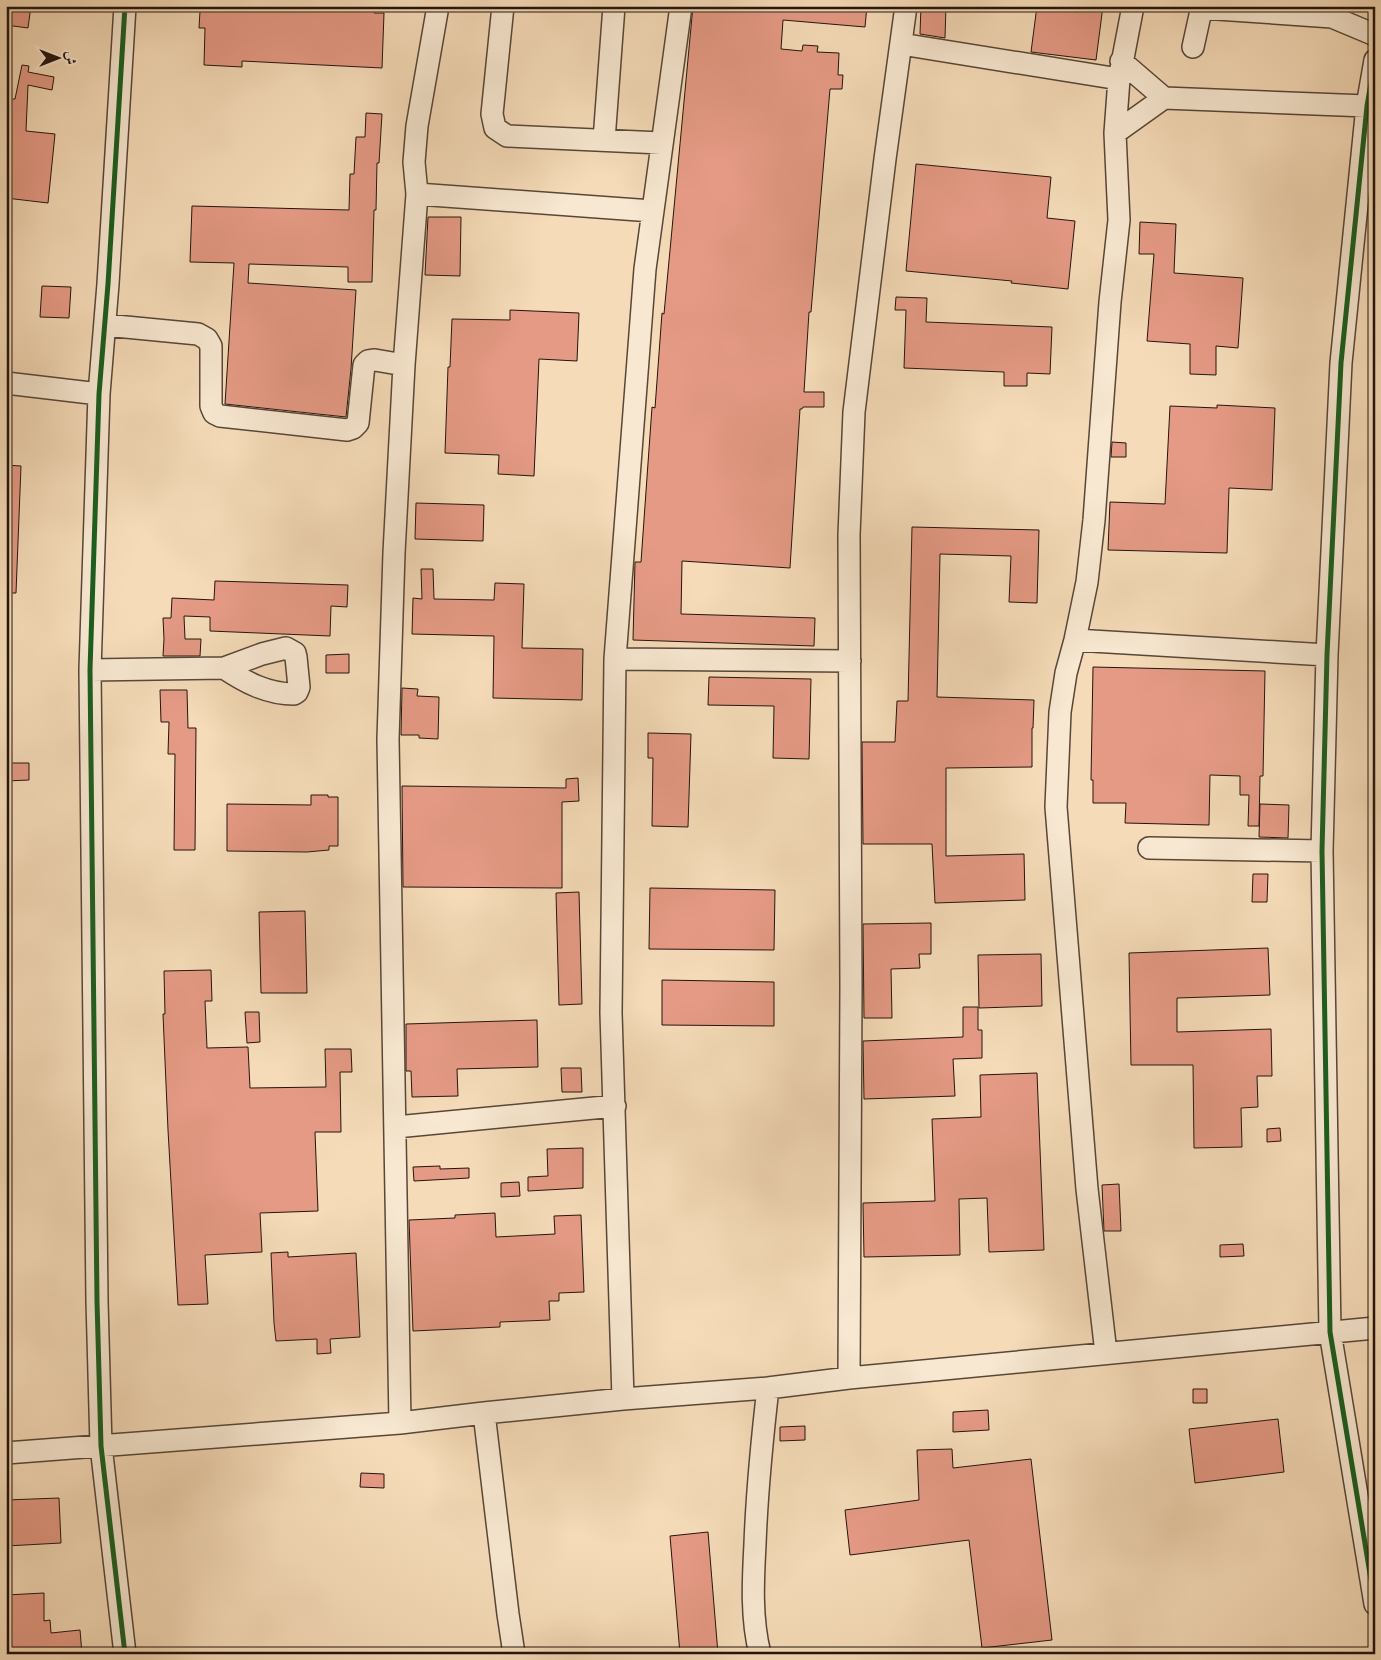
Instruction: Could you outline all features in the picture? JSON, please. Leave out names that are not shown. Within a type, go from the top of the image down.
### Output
[{"type":"street","points":[[125,6],[99,394],[90,670],[97,1301],[101,1446],[125,1654]]},
{"type":"street","points":[[400,1423],[388,739],[404,366],[417,194],[414,162],[417,126],[438,6]]},
{"type":"street","points":[[503,6],[492,114],[495,128],[508,136],[661,143]]},
{"type":"street","points":[[604,140],[614,6]]},
{"type":"street","points":[[622,1399],[611,1013],[615,659],[645,269],[681,6]]},
{"type":"street","points":[[849,1378],[849,535],[854,412],[906,6]]},
{"type":"street","points":[[1106,1352],[1087,1189],[1056,807],[1060,712],[1066,673],[1087,582],[1094,520],[1108,320],[1119,220],[1115,132],[1120,70],[1133,6]]},
{"type":"street","points":[[1193,47],[1202,7],[1329,11],[1375,35]]},
{"type":"street","points":[[902,44],[1120,70],[1164,98],[1367,106]]},
{"type":"street","points":[[1375,60],[1367,106],[1367,175],[1341,363],[1327,655],[1322,851],[1330,1332],[1375,1604]]},
{"type":"street","points":[[1115,132],[1164,98]]},
{"type":"street","points":[[417,194],[652,211]]},
{"type":"street","points":[[105,324],[198,334],[207,338],[210,346],[212,406],[214,414],[220,416],[347,430],[353,428],[358,423],[364,364],[375,360],[404,366]]},
{"type":"street","points":[[6,383],[99,394]]},
{"type":"street","points":[[1075,640],[1327,655]]},
{"type":"street","points":[[615,659],[850,661]]},
{"type":"street","points":[[90,670],[224,668]]},
{"type":"street","points":[[1150,848],[1322,851]]},
{"type":"street","points":[[396,1127],[615,1106]]},
{"type":"street","points":[[6,1453],[400,1423],[622,1399],[768,1388],[1106,1352],[1375,1328]]},
{"type":"street","points":[[760,1654],[753,1610],[754,1571],[757,1483],[768,1388]]},
{"type":"street","points":[[484,1413],[514,1654]]},
{"type":"building","points":[[6,6],[31,6],[28,28],[6,25]]},
{"type":"building","points":[[206,6],[328,11],[328,6],[375,6],[374,13],[384,13],[382,68],[242,61],[242,67],[204,65],[205,28],[199,28],[200,11],[206,11]]},
{"type":"building","points":[[693,6],[733,8],[733,6],[867,6],[865,27],[783,20],[781,49],[802,51],[803,45],[818,46],[817,52],[839,53],[838,75],[843,75],[842,89],[830,89],[811,312],[809,312],[804,392],[824,392],[824,407],[803,407],[800,409],[790,568],[682,561],[681,614],[815,618],[814,646],[633,640],[635,562],[641,562],[652,407],[655,408],[662,313],[664,314]]},
{"type":"building","points":[[921,6],[946,6],[945,38],[920,34]]},
{"type":"building","points":[[1037,6],[1078,12],[1078,6],[1103,6],[1096,60],[1031,52]]},
{"type":"building","points":[[22,65],[29,66],[28,72],[54,77],[52,90],[28,85],[26,131],[55,134],[48,203],[6,198],[6,148],[9,99],[15,99]]},
{"type":"building","points":[[366,113],[382,114],[379,163],[377,163],[376,210],[374,210],[372,282],[348,282],[348,267],[249,264],[248,283],[356,290],[346,417],[225,404],[234,263],[190,262],[192,206],[349,210],[350,174],[354,174],[356,137],[365,137]]},
{"type":"building","points":[[916,164],[1051,177],[1047,218],[1075,221],[1068,289],[1011,283],[1012,281],[906,271]]},
{"type":"building","points":[[428,217],[461,217],[460,276],[425,275]]},
{"type":"building","points":[[1140,222],[1176,224],[1174,273],[1243,278],[1238,348],[1216,346],[1216,375],[1190,374],[1190,344],[1147,341],[1154,254],[1139,254]]},
{"type":"building","points":[[42,286],[71,287],[69,318],[40,317]]},
{"type":"building","points":[[896,297],[927,298],[926,322],[1052,327],[1050,374],[1027,373],[1027,386],[1004,386],[1004,372],[904,368],[906,310],[895,310]]},
{"type":"building","points":[[510,310],[579,313],[577,361],[539,359],[534,476],[498,474],[499,455],[445,453],[452,319],[510,320]]},
{"type":"building","points":[[1217,405],[1275,408],[1272,490],[1229,488],[1227,553],[1108,550],[1110,502],[1165,504],[1170,406],[1217,408]]},
{"type":"building","points":[[1112,442],[1126,443],[1126,457],[1111,457]]},
{"type":"building","points":[[6,465],[21,466],[16,593],[6,593]]},
{"type":"building","points":[[416,503],[484,505],[483,541],[415,539]]},
{"type":"building","points":[[912,527],[1039,530],[1037,603],[1009,602],[1011,556],[940,554],[937,697],[1034,700],[1032,767],[946,768],[946,856],[1024,854],[1025,900],[935,903],[932,844],[863,844],[862,742],[895,742],[897,701],[908,701]]},
{"type":"building","points":[[421,569],[433,569],[434,599],[494,600],[495,583],[524,584],[522,648],[583,649],[582,700],[493,698],[494,636],[412,634],[413,598],[422,599]]},
{"type":"building","points":[[215,581],[348,585],[347,607],[331,606],[330,636],[210,631],[210,617],[184,616],[185,639],[201,639],[200,656],[163,656],[163,618],[171,618],[172,598],[214,600]]},
{"type":"building","points":[[349,654],[349,673],[326,673],[326,655]]},
{"type":"building","points":[[1093,667],[1265,671],[1263,776],[1260,776],[1259,826],[1248,826],[1249,795],[1240,795],[1240,776],[1210,775],[1209,825],[1125,823],[1126,803],[1093,803],[1093,780],[1091,780]]},
{"type":"building","points":[[709,677],[811,679],[809,759],[773,758],[774,706],[708,705]]},
{"type":"building","points":[[402,688],[418,689],[417,696],[439,697],[438,739],[419,738],[419,735],[401,735]]},
{"type":"building","points":[[160,690],[187,690],[188,728],[196,728],[195,850],[174,850],[175,754],[168,754],[169,722],[161,722]]},
{"type":"building","points":[[648,733],[691,734],[688,827],[652,826],[653,758],[648,758]]},
{"type":"building","points":[[6,763],[29,763],[29,780],[6,781]]},
{"type":"building","points":[[578,778],[579,801],[562,802],[562,888],[403,887],[402,786],[566,788],[566,779]]},
{"type":"building","points":[[311,795],[338,797],[338,846],[329,846],[329,850],[307,852],[227,851],[227,804],[311,805]]},
{"type":"building","points":[[1260,804],[1289,805],[1288,838],[1259,837]]},
{"type":"building","points":[[1253,874],[1268,874],[1267,902],[1252,902]]},
{"type":"building","points":[[650,888],[775,890],[774,950],[649,949]]},
{"type":"building","points":[[579,892],[582,1004],[559,1005],[556,893]]},
{"type":"building","points":[[305,911],[307,993],[261,993],[259,912]]},
{"type":"building","points":[[931,923],[931,954],[919,954],[920,968],[891,969],[892,1018],[864,1018],[863,924]]},
{"type":"building","points":[[1268,948],[1270,995],[1177,998],[1177,1032],[1271,1029],[1272,1076],[1257,1076],[1258,1107],[1241,1108],[1242,1147],[1194,1148],[1193,1065],[1131,1065],[1129,953]]},
{"type":"building","points":[[1041,954],[1042,1006],[979,1008],[978,955]]},
{"type":"building","points":[[211,970],[212,1001],[205,1001],[207,1048],[248,1047],[250,1088],[326,1087],[325,1049],[351,1049],[352,1072],[340,1072],[341,1132],[315,1132],[318,1211],[260,1213],[262,1252],[205,1255],[208,1304],[178,1305],[163,1014],[165,1014],[164,971]]},
{"type":"building","points":[[662,980],[774,982],[774,1026],[662,1025]]},
{"type":"building","points":[[963,1007],[978,1007],[978,1030],[982,1030],[982,1058],[953,1059],[955,1096],[864,1099],[863,1041],[963,1037]]},
{"type":"building","points":[[245,1012],[259,1012],[260,1042],[247,1043]]},
{"type":"building","points":[[537,1020],[538,1067],[457,1069],[458,1096],[412,1097],[411,1071],[406,1071],[406,1024]]},
{"type":"building","points":[[561,1068],[581,1068],[582,1092],[562,1092]]},
{"type":"building","points":[[1037,1073],[1044,1250],[989,1252],[987,1198],[959,1199],[960,1255],[864,1257],[863,1203],[935,1201],[932,1119],[981,1117],[980,1075]]},
{"type":"building","points":[[1280,1128],[1281,1141],[1267,1142],[1267,1129]]},
{"type":"building","points":[[583,1148],[583,1188],[528,1191],[528,1177],[548,1176],[547,1149]]},
{"type":"building","points":[[440,1166],[440,1169],[469,1168],[469,1178],[414,1181],[413,1167]]},
{"type":"building","points":[[519,1182],[520,1196],[501,1197],[501,1183]]},
{"type":"building","points":[[1119,1184],[1121,1231],[1104,1231],[1102,1185]]},
{"type":"building","points":[[495,1213],[496,1237],[555,1234],[554,1216],[581,1215],[584,1292],[559,1293],[559,1301],[549,1301],[550,1320],[500,1322],[500,1327],[413,1331],[409,1220],[455,1218],[455,1215]]},
{"type":"building","points":[[1243,1244],[1244,1256],[1220,1257],[1220,1245]]},
{"type":"building","points":[[288,1252],[288,1257],[356,1253],[360,1337],[330,1339],[331,1353],[317,1354],[317,1339],[276,1341],[271,1253]]},
{"type":"building","points":[[1193,1389],[1207,1389],[1207,1403],[1193,1403]]},
{"type":"building","points":[[988,1410],[989,1430],[953,1432],[953,1412]]},
{"type":"building","points":[[1278,1419],[1284,1472],[1195,1483],[1189,1429]]},
{"type":"building","points":[[805,1426],[805,1440],[780,1441],[780,1427]]},
{"type":"building","points":[[952,1449],[953,1468],[1031,1459],[1052,1640],[982,1648],[969,1540],[850,1555],[845,1510],[919,1500],[917,1450]]},
{"type":"building","points":[[361,1473],[384,1474],[384,1488],[360,1487]]},
{"type":"building","points":[[59,1498],[61,1543],[6,1546],[6,1500]]},
{"type":"building","points":[[708,1532],[718,1654],[680,1654],[670,1536]]},
{"type":"building","points":[[44,1593],[44,1621],[50,1620],[51,1633],[80,1630],[82,1654],[6,1654],[6,1595]]},
{"type":"cycle path","points":[[125,6],[108,284],[99,394],[90,670],[97,1301],[101,1446],[125,1654]]},
{"type":"cycle path","points":[[1375,60],[1367,106],[1341,363],[1327,655],[1322,851],[1330,1332],[1375,1604]]}]
